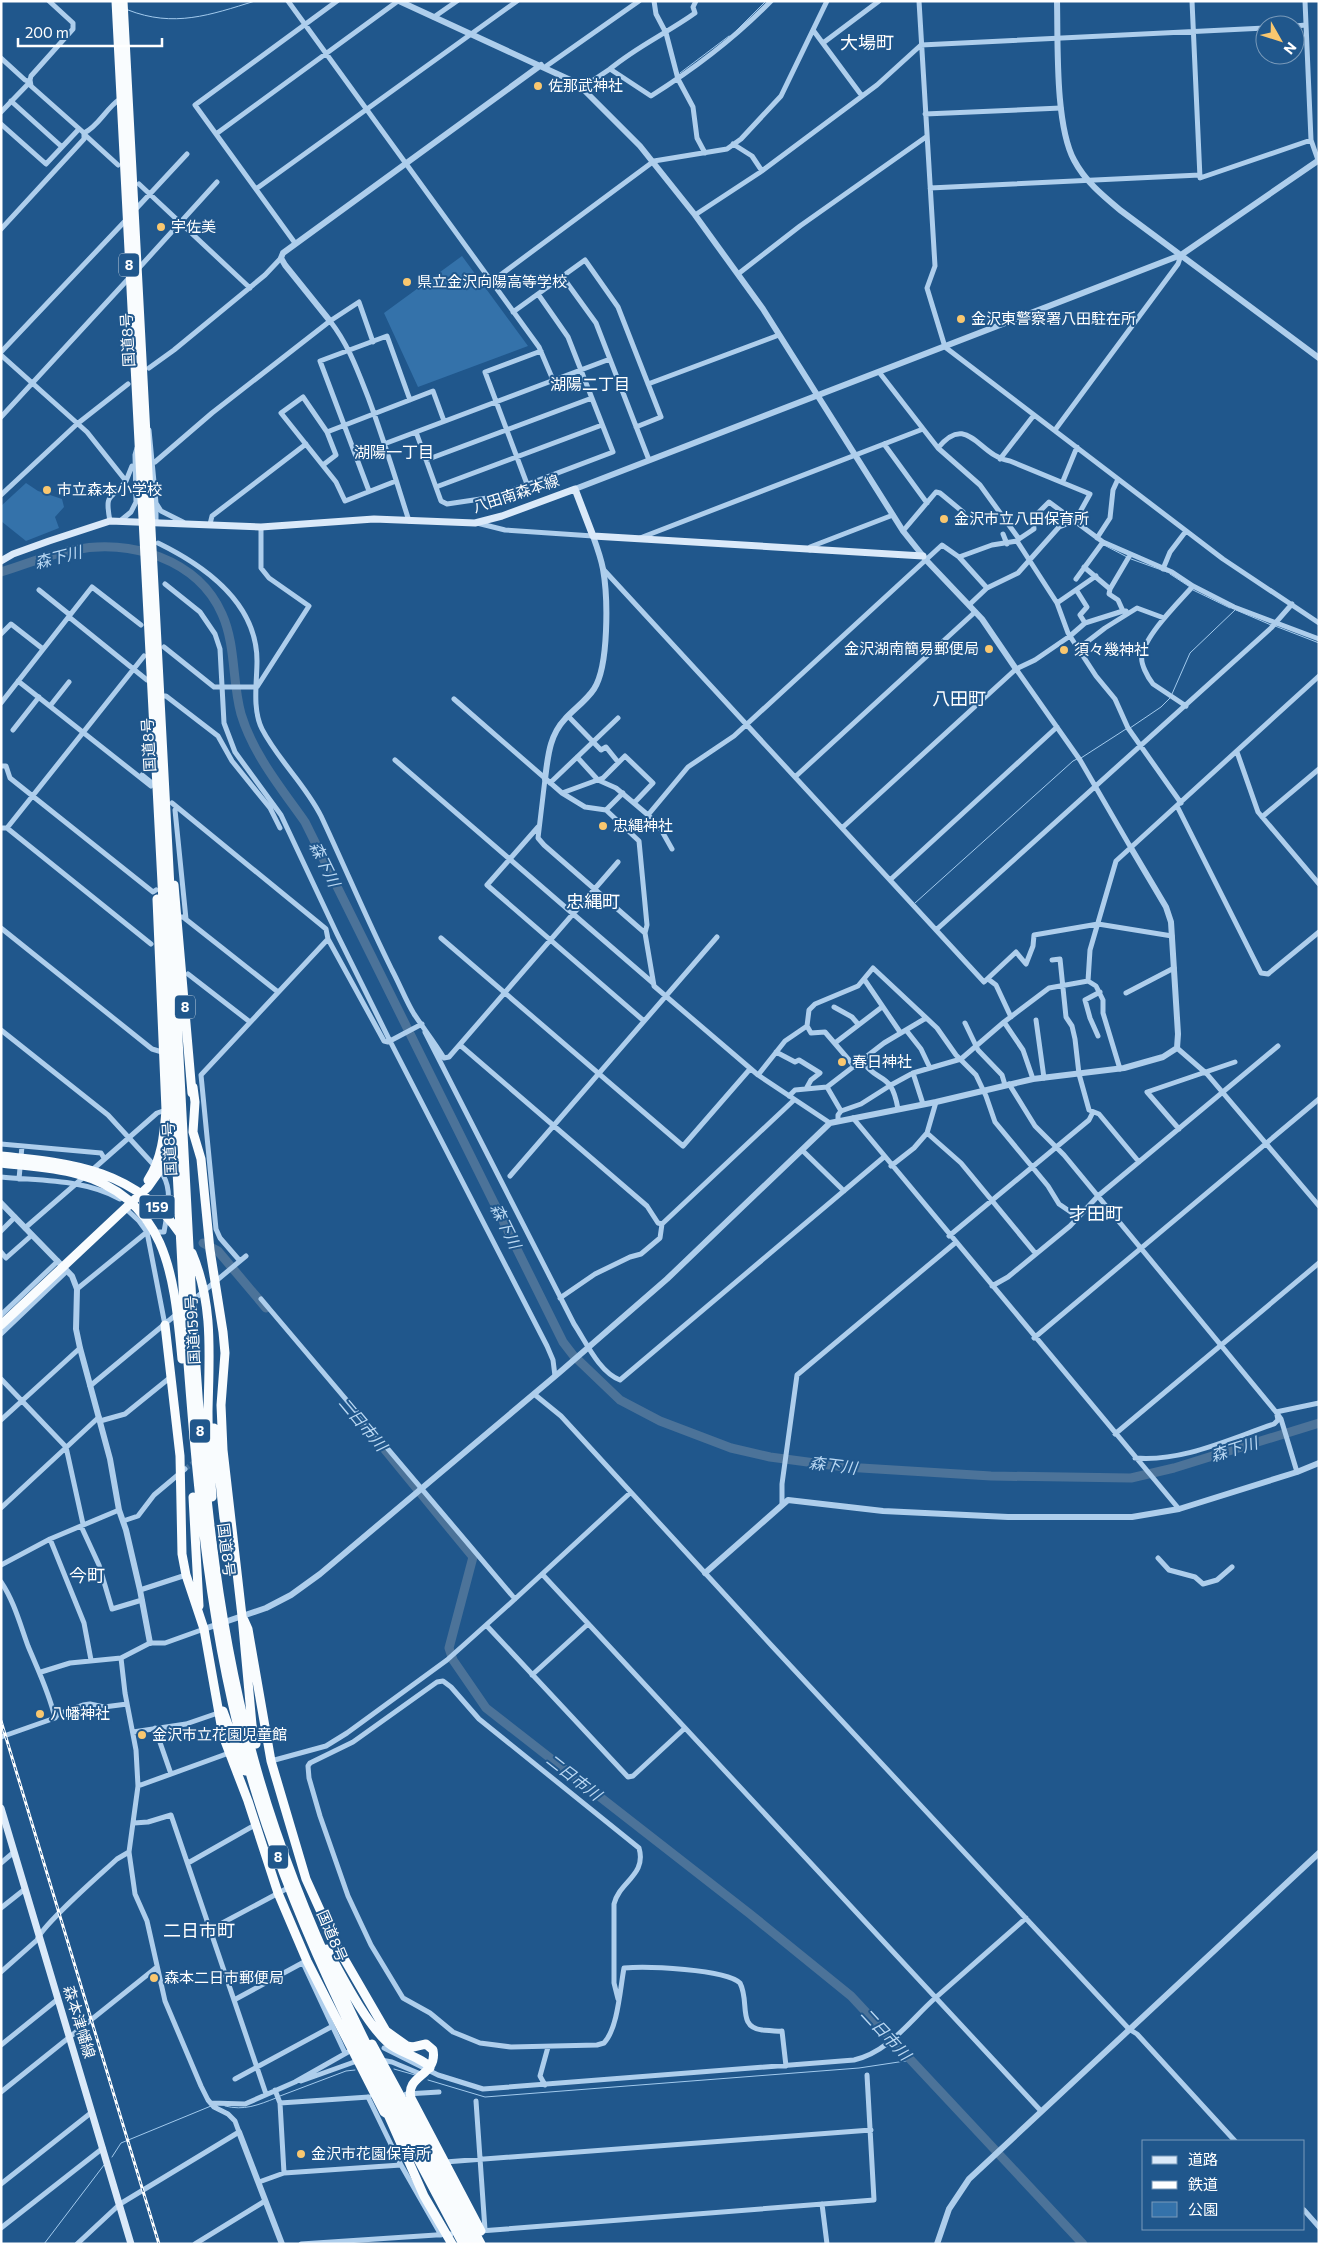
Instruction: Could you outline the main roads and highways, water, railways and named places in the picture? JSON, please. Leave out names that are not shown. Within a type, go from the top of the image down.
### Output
[{"type":"highway","name":"国道8号","points":[[116,1],[120,16],[145,399],[150,519],[152,680],[174,1026],[188,1288],[186,1323],[217,1611]]},
{"type":"highway","name":"国道8号","points":[[123,1],[120,16],[120,99],[139,445],[150,519]]},
{"type":"highway","name":"国道8号","points":[[150,579],[160,696],[159,816],[174,1026]]},
{"type":"highway","name":"8","points":[[124,1204],[148,1187],[178,1145],[191,1115],[193,1087],[184,974],[182,918],[170,805],[158,788]]},
{"type":"highway","name":"8","points":[[3,1329],[62,1266],[144,1185],[158,1161],[163,1142],[166,1110],[155,946],[159,816]]},
{"type":"highway","points":[[193,1087],[195,1102],[193,1132],[201,1159],[209,1246],[225,1353],[220,1440],[242,1616],[252,1724],[268,1797],[267,1803]]},
{"type":"highway","name":"国道159号","points":[[1,1156],[96,1170],[119,1180],[144,1195],[162,1212],[192,1253],[204,1288],[209,1327],[209,1442],[215,1531],[211,1542]]},
{"type":"highway","name":"国道159号","points":[[1,1163],[50,1168],[94,1179],[125,1198],[153,1228],[166,1255],[186,1323],[187,1410],[192,1414]]},
{"type":"highway","points":[[165,1325],[183,1472],[180,1526],[186,1575],[204,1629],[215,1684],[227,1723],[253,1793],[257,1796]]},
{"type":"highway","points":[[208,1360],[224,1518],[227,1534],[234,1551]]},
{"type":"highway","name":"国道8号","points":[[192,1414],[200,1516],[236,1720],[257,1796],[286,1879],[326,1978],[368,2063],[463,2244]]},
{"type":"highway","name":"8","points":[[193,1431],[189,1434],[199,1616]]},
{"type":"highway","points":[[242,1616],[248,1629],[271,1761],[304,1880],[335,1943],[386,2031],[400,2043],[413,2047],[421,2044],[431,2047],[434,2056],[428,2071],[414,2081],[408,2093],[445,2162],[478,2231],[481,2244]]},
{"type":"highway","name":"国道8号","points":[[222,1639],[267,1803],[305,1909],[347,2006],[471,2244]]},
{"type":"highway","points":[[215,1684],[213,1687],[218,1713],[229,1753],[255,1825],[282,1891],[305,1962],[356,2061],[387,2114]]},
{"type":"highway","points":[[305,1909],[309,1910],[325,1945],[379,2033],[385,2047],[425,2062],[428,2071]]},
{"type":"highway","points":[[326,1978],[327,1986],[424,2196],[452,2244]]},
{"type":"highway","points":[[347,2006],[354,2011],[478,2231]]},
{"type":"main road","name":"八田南森本線","points":[[1,561],[13,554],[110,521],[150,519],[261,527],[374,519],[475,523],[502,516],[575,489],[593,536],[925,558]]},
{"type":"main road","name":"森本津幡線","points":[[1,1808],[131,2244]]},
{"type":"waterway","points":[[128,10],[161,18],[177,19],[207,15],[255,1]]},
{"type":"waterway","points":[[736,31],[766,1]]},
{"type":"waterway","points":[[680,73],[729,36]]},
{"type":"waterway","points":[[1104,545],[1127,557]]},
{"type":"waterway","name":"森下川","points":[[1,572],[65,552],[95,547],[117,547],[139,550],[179,566],[196,579],[211,595],[222,614],[230,638],[241,714],[260,757],[305,822],[563,1342],[573,1355],[620,1400],[660,1421],[731,1448],[770,1457],[845,1467],[991,1476],[1131,1478],[1174,1468],[1319,1423]]},
{"type":"waterway","points":[[1131,559],[1167,572]]},
{"type":"waterway","points":[[1170,574],[1190,587]]},
{"type":"waterway","points":[[1193,590],[1230,608]]},
{"type":"waterway","points":[[1172,694],[1190,653],[1235,610]]},
{"type":"waterway","points":[[1236,610],[1271,625]]},
{"type":"waterway","points":[[1275,626],[1319,643]]},
{"type":"waterway","points":[[1130,728],[1161,707],[1171,697]]},
{"type":"waterway","points":[[1081,758],[1126,729]]},
{"type":"waterway","points":[[915,903],[1077,759]]},
{"type":"waterway","name":"二日市川","points":[[203,1243],[218,1251],[266,1308]]},
{"type":"waterway","name":"二日市川","points":[[363,1423],[473,1557],[449,1648],[453,1660],[486,1708],[750,1914],[851,1996],[1083,2244]]},
{"type":"waterway","points":[[428,2080],[485,2097],[859,2068],[912,2060]]},
{"type":"waterway","points":[[394,2069],[415,2075]]},
{"type":"waterway","points":[[280,2096],[346,2071],[355,2070]]},
{"type":"waterway","points":[[225,2106],[245,2108],[276,2098]]},
{"type":"waterway","points":[[112,2157],[121,2143],[211,2106]]},
{"type":"waterway","points":[[44,2244],[104,2165]]},
{"type":"tunnel","points":[[185,1469],[197,1460]]},
{"type":"railway","points":[[1,1721],[159,2244]]},
{"type":"place","name":"佐那武神社","points":[[538,86]]},
{"type":"place","name":"宇佐美","points":[[161,227]]},
{"type":"place","name":"県立金沢向陽高等学校","points":[[407,282]]},
{"type":"place","name":"金沢東警察署八田駐在所","points":[[961,319]]},
{"type":"place","name":"市立森本小学校","points":[[47,490]]},
{"type":"place","name":"金沢市立八田保育所","points":[[944,519]]},
{"type":"place","name":"金沢湖南簡易郵便局","points":[[989,649]]},
{"type":"place","name":"須々幾神社","points":[[1064,650]]},
{"type":"place","name":"忠縄神社","points":[[603,826]]},
{"type":"place","name":"春日神社","points":[[842,1062]]},
{"type":"place","name":"八幡神社","points":[[40,1714]]},
{"type":"place","name":"金沢市立花園児童館","points":[[142,1735]]},
{"type":"place","name":"森本二日市郵便局","points":[[154,1978]]},
{"type":"place","name":"金沢市花園保育所","points":[[301,2154]]},
{"type":"district","name":"大場町","points":[[867,43]]},
{"type":"district","name":"湖陽二丁目","points":[[590,384]]},
{"type":"district","name":"湖陽一丁目","points":[[394,452]]},
{"type":"district","name":"八田町","points":[[959,699]]},
{"type":"district","name":"忠縄町","points":[[593,902]]},
{"type":"district","name":"才田町","points":[[1096,1214]]},
{"type":"district","name":"今町","points":[[87,1576]]},
{"type":"district","name":"二日市町","points":[[199,1931]]}]
